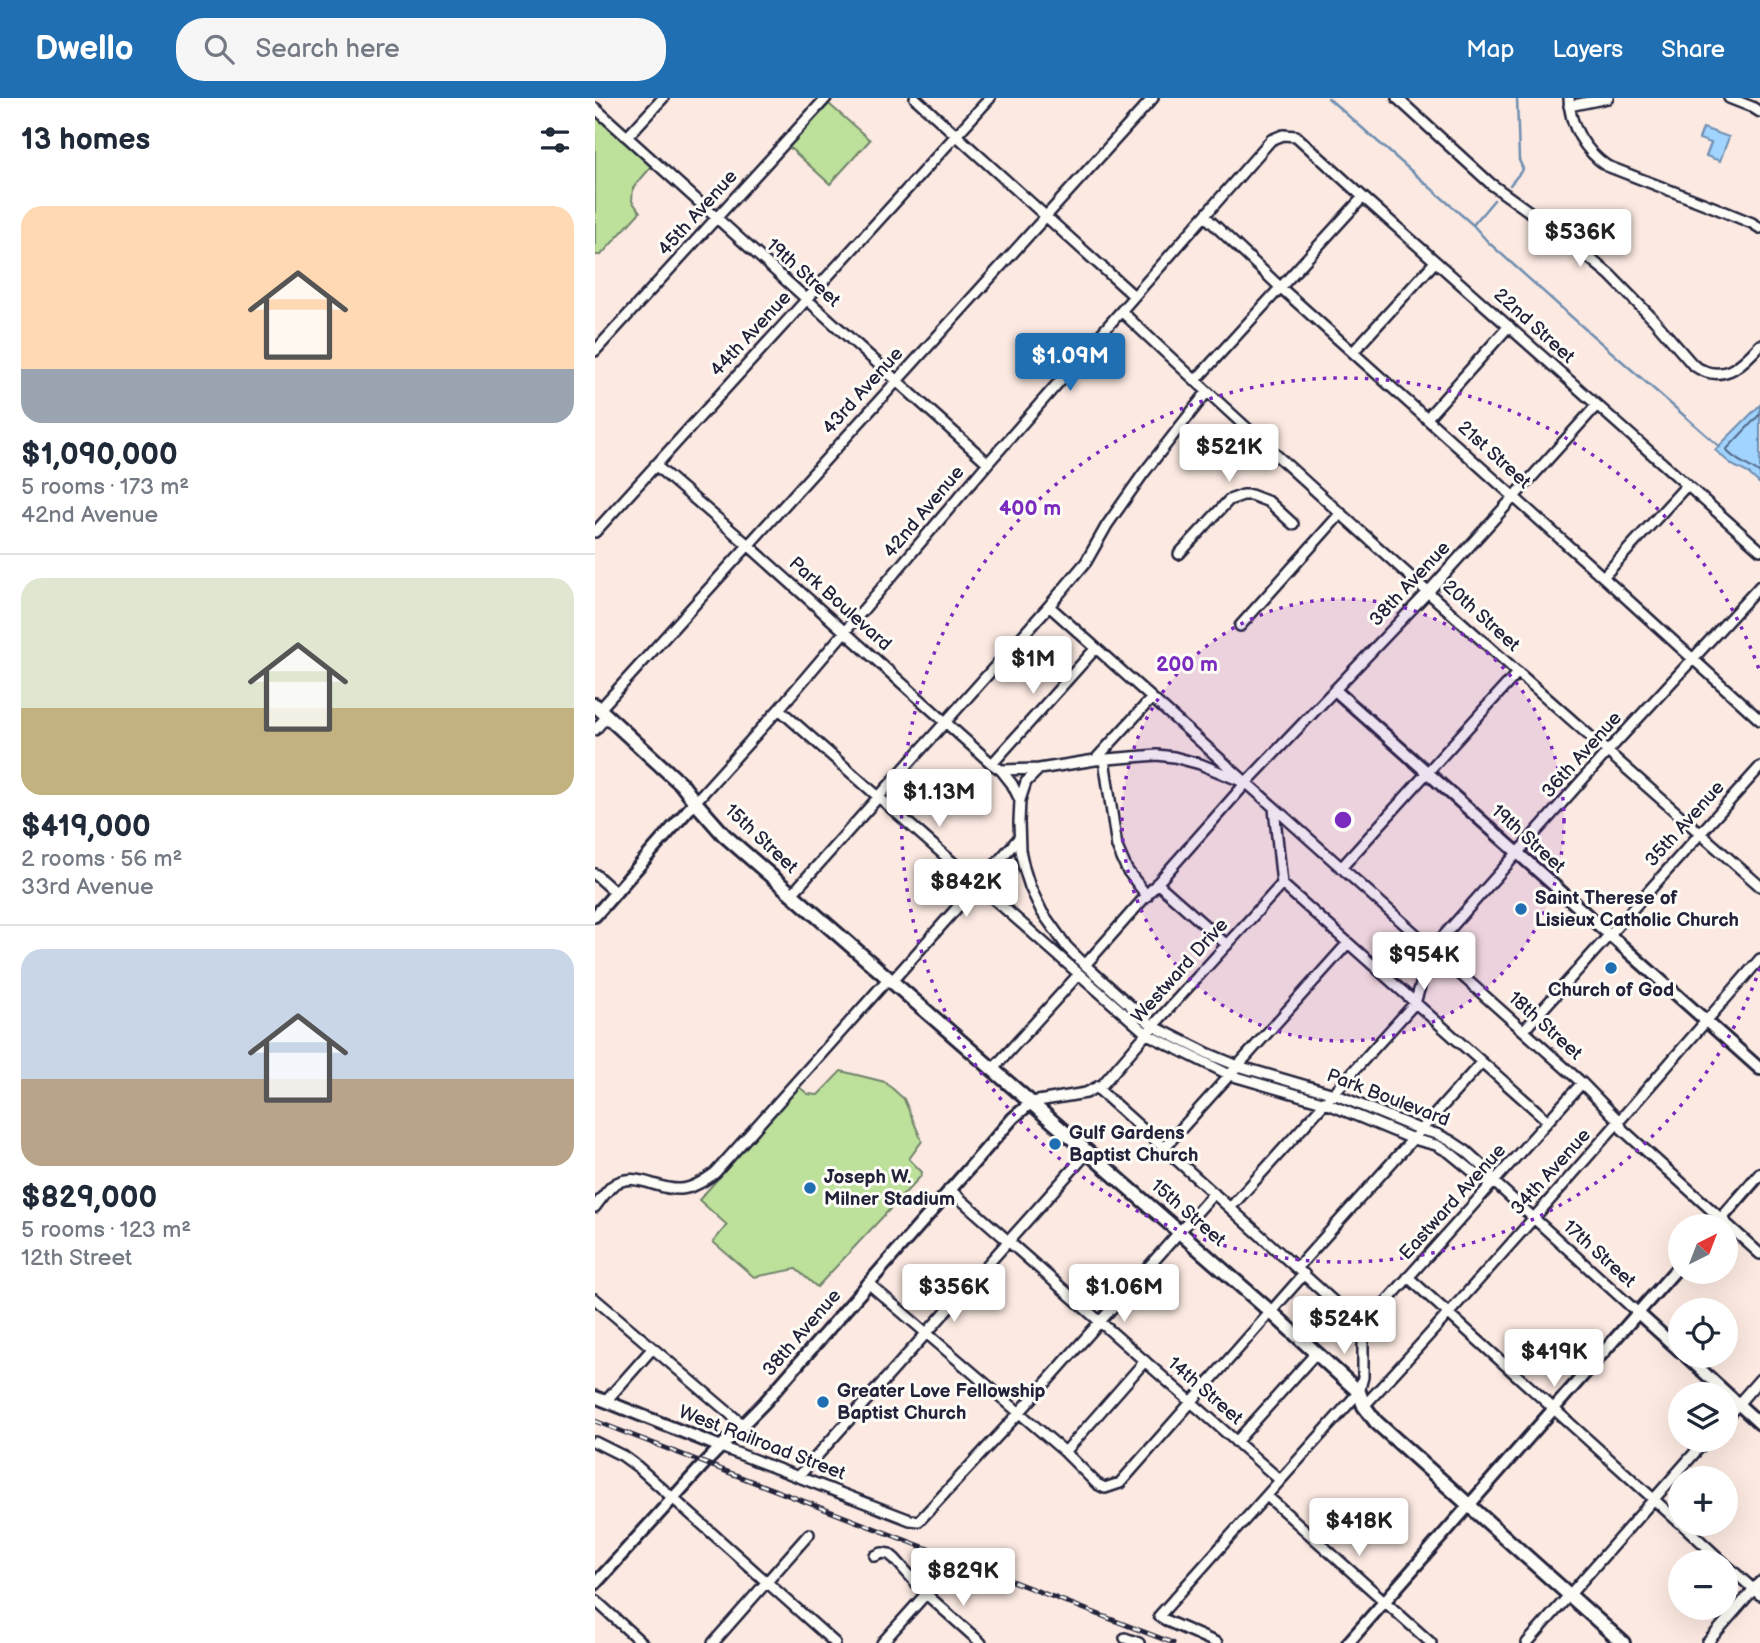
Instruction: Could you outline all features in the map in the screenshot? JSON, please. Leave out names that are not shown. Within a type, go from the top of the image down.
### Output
[{"type":"main road","name":"15th Street","points":[[601,710],[682,785],[725,835],[1271,1312],[1359,1392],[1364,1406],[1376,1422],[1623,1643]]},
{"type":"street","points":[[627,137],[663,98]]},
{"type":"street","name":"45th Avenue","points":[[595,351],[826,98]]},
{"type":"street","points":[[915,98],[1134,296]]},
{"type":"street","name":"44th Avenue","points":[[595,532],[991,98]]},
{"type":"street","name":"43rd Avenue","points":[[595,730],[601,710],[747,544],[1153,98]]},
{"type":"street","points":[[1397,98],[1499,190],[1559,233],[1610,275],[1693,365],[1715,373],[1731,371],[1745,362],[1760,345]]},
{"type":"street","points":[[1608,98],[1569,102],[1572,118],[1585,145],[1595,158],[1607,166],[1760,228]]},
{"type":"street","points":[[1729,98],[1760,112]]},
{"type":"street","name":"19th Street","points":[[595,108],[988,463]]},
{"type":"street","name":"22nd Street","points":[[1283,135],[1296,136],[1760,550]]},
{"type":"street","name":"42nd Avenue","points":[[595,916],[779,709],[988,463],[1271,140],[1283,135]]},
{"type":"street","points":[[1195,381],[1363,197]]},
{"type":"street","name":"21st Street","points":[[1205,216],[1280,287],[1760,720]]},
{"type":"street","points":[[1353,352],[1435,262]]},
{"type":"street","name":"20th Street","points":[[1121,311],[1428,592],[1760,886]]},
{"type":"street","points":[[1427,418],[1509,326]]},
{"type":"street","points":[[792,894],[1086,562],[1107,525],[1143,474],[1207,391]]},
{"type":"street","name":"38th Avenue","points":[[993,1069],[1247,783],[1428,592],[1597,405]]},
{"type":"street","name":"Park Boulevard","points":[[655,465],[1001,770],[1012,783],[1020,800]]},
{"type":"street","points":[[1603,577],[1687,485]]},
{"type":"street","points":[[1179,554],[1229,500],[1244,495],[1269,502],[1293,524]]},
{"type":"street","points":[[1240,626],[1341,513]]},
{"type":"street","name":"36th Avenue","points":[[1432,949],[1608,751],[1760,586]]},
{"type":"street","name":"18th Street","points":[[1049,606],[1582,1083],[1619,1121],[1622,1129],[1708,1214]]},
{"type":"street","points":[[992,764],[1096,648]]},
{"type":"street","points":[[1341,868],[1518,672]]},
{"type":"street","name":"19th Street","points":[[1336,691],[1760,1069]]},
{"type":"street","points":[[1100,760],[1152,698]]},
{"type":"street","points":[[779,709],[1040,939],[1082,970]]},
{"type":"street","points":[[1001,770],[1039,769],[1149,756],[1174,757],[1200,764],[1247,783]]},
{"type":"street","points":[[1100,760],[1117,847],[1127,870],[1147,896]]},
{"type":"street","name":"35th Avenue","points":[[1524,1030],[1760,767]]},
{"type":"street","name":"Park Boulevard","points":[[1039,769],[1026,782],[1020,800],[1019,838],[1024,868],[1035,900],[1082,970],[1147,1034],[1230,1075],[1326,1103],[1413,1139],[1443,1148],[1482,1179],[1494,1182]]},
{"type":"street","points":[[1274,808],[1282,884],[1548,1121]]},
{"type":"street","points":[[595,1207],[611,1188],[621,1181],[637,1179],[680,1189],[698,1184],[715,1173],[1019,838]]},
{"type":"street","points":[[595,874],[616,893]]},
{"type":"street","points":[[1157,883],[1227,945]]},
{"type":"street","name":"Westward Drive","points":[[1097,1088],[1282,884]]},
{"type":"street","points":[[1164,1148],[1348,943]]},
{"type":"street","points":[[1230,1208],[1415,1003],[1432,949]]},
{"type":"street","name":"34th Avenue","points":[[1364,1406],[1449,1314],[1760,958]]},
{"type":"street","name":"Park Boulevard","points":[[1082,970],[1153,1026],[1238,1066],[1334,1094],[1437,1134],[1458,1145],[1488,1171],[1494,1182]]},
{"type":"street","points":[[868,1283],[1065,1452],[1097,1484],[1105,1488],[1120,1483],[1271,1312],[1301,1271],[1482,1062]]},
{"type":"street","name":"Eastward Avenue","points":[[1363,1328],[1582,1083]]},
{"type":"street","points":[[1032,1102],[1086,1093],[1097,1088],[1363,1328],[1363,1377],[1359,1392],[1159,1616],[1217,1643]]},
{"type":"street","name":"38th Avenue","points":[[595,1584],[673,1497],[765,1402],[949,1189],[1013,1118],[1032,1102]]},
{"type":"street","points":[[799,1476],[1088,1152]]},
{"type":"street","points":[[1725,1214],[1760,1174]]},
{"type":"street","name":"17th Street","points":[[1494,1182],[1668,1340]]},
{"type":"street","name":"14th Street","points":[[949,1189],[1280,1480]]},
{"type":"street","points":[[1019,1413],[1214,1193]]},
{"type":"street","name":"18th Street","points":[[1738,1238],[1760,1254]]},
{"type":"street","points":[[1408,1277],[1668,1511]]},
{"type":"street","points":[[1348,1643],[1668,1278]]},
{"type":"street","points":[[595,1299],[742,1424]]},
{"type":"street","points":[[606,1401],[652,1349]]},
{"type":"street","points":[[1236,1442],[1316,1353]]},
{"type":"street","points":[[1065,1452],[1145,1361]]},
{"type":"street","points":[[1699,1368],[1714,1382]]},
{"type":"street","points":[[1760,1379],[1738,1404],[1760,1424]]},
{"type":"street","name":"West Railroad Street","points":[[595,1397],[917,1521],[922,1519],[1019,1413]]},
{"type":"street","points":[[595,1442],[638,1466],[835,1643]]},
{"type":"street","points":[[1527,1643],[1695,1452]]},
{"type":"street","points":[[1267,1496],[1431,1643]]},
{"type":"street","points":[[713,1643],[809,1534]]},
{"type":"street","points":[[1695,1536],[1711,1550]]},
{"type":"street","points":[[875,1556],[889,1554],[926,1594],[981,1643]]},
{"type":"street","points":[[1707,1643],[1758,1589],[1738,1573]]},
{"type":"street","points":[[882,1643],[926,1594]]},
{"type":"street","points":[[595,1600],[642,1643]]},
{"type":"street","points":[[1125,1638],[1139,1643]]},
{"type":"green space","points":[[829,104],[870,140],[830,184],[789,147]]},
{"type":"green space","points":[[595,115],[652,166],[633,188],[632,201],[640,212],[601,255],[595,255]]},
{"type":"green space","name":"Joseph W. Milner Stadium","points":[[841,1071],[885,1082],[904,1099],[922,1141],[909,1159],[922,1172],[921,1176],[817,1287],[796,1269],[754,1277],[713,1242],[727,1225],[699,1200],[799,1087],[808,1094],[818,1095]]},
{"type":"water","points":[[1703,128],[1729,137],[1720,161],[1706,156],[1711,143],[1699,139]]},
{"type":"water","points":[[1760,405],[1760,484],[1715,450]]},
{"type":"waterway","points":[[1328,98],[1720,447]]},
{"type":"waterway","points":[[1510,185],[1523,169],[1519,160],[1517,98]]},
{"type":"waterway","points":[[1473,225],[1494,200]]},
{"type":"railway","points":[[595,1421],[1173,1643]]},
{"type":"place","name":"Saint Therese of Lisieux Catholic Church","points":[[1521,909]]},
{"type":"place","name":"Church of God","points":[[1611,968]]},
{"type":"place","name":"Gulf Gardens Baptist Church","points":[[1055,1144]]},
{"type":"place","name":"Joseph W. Milner Stadium","points":[[810,1188]]},
{"type":"place","name":"Greater Love Fellowship Baptist Church","points":[[823,1402]]}]
